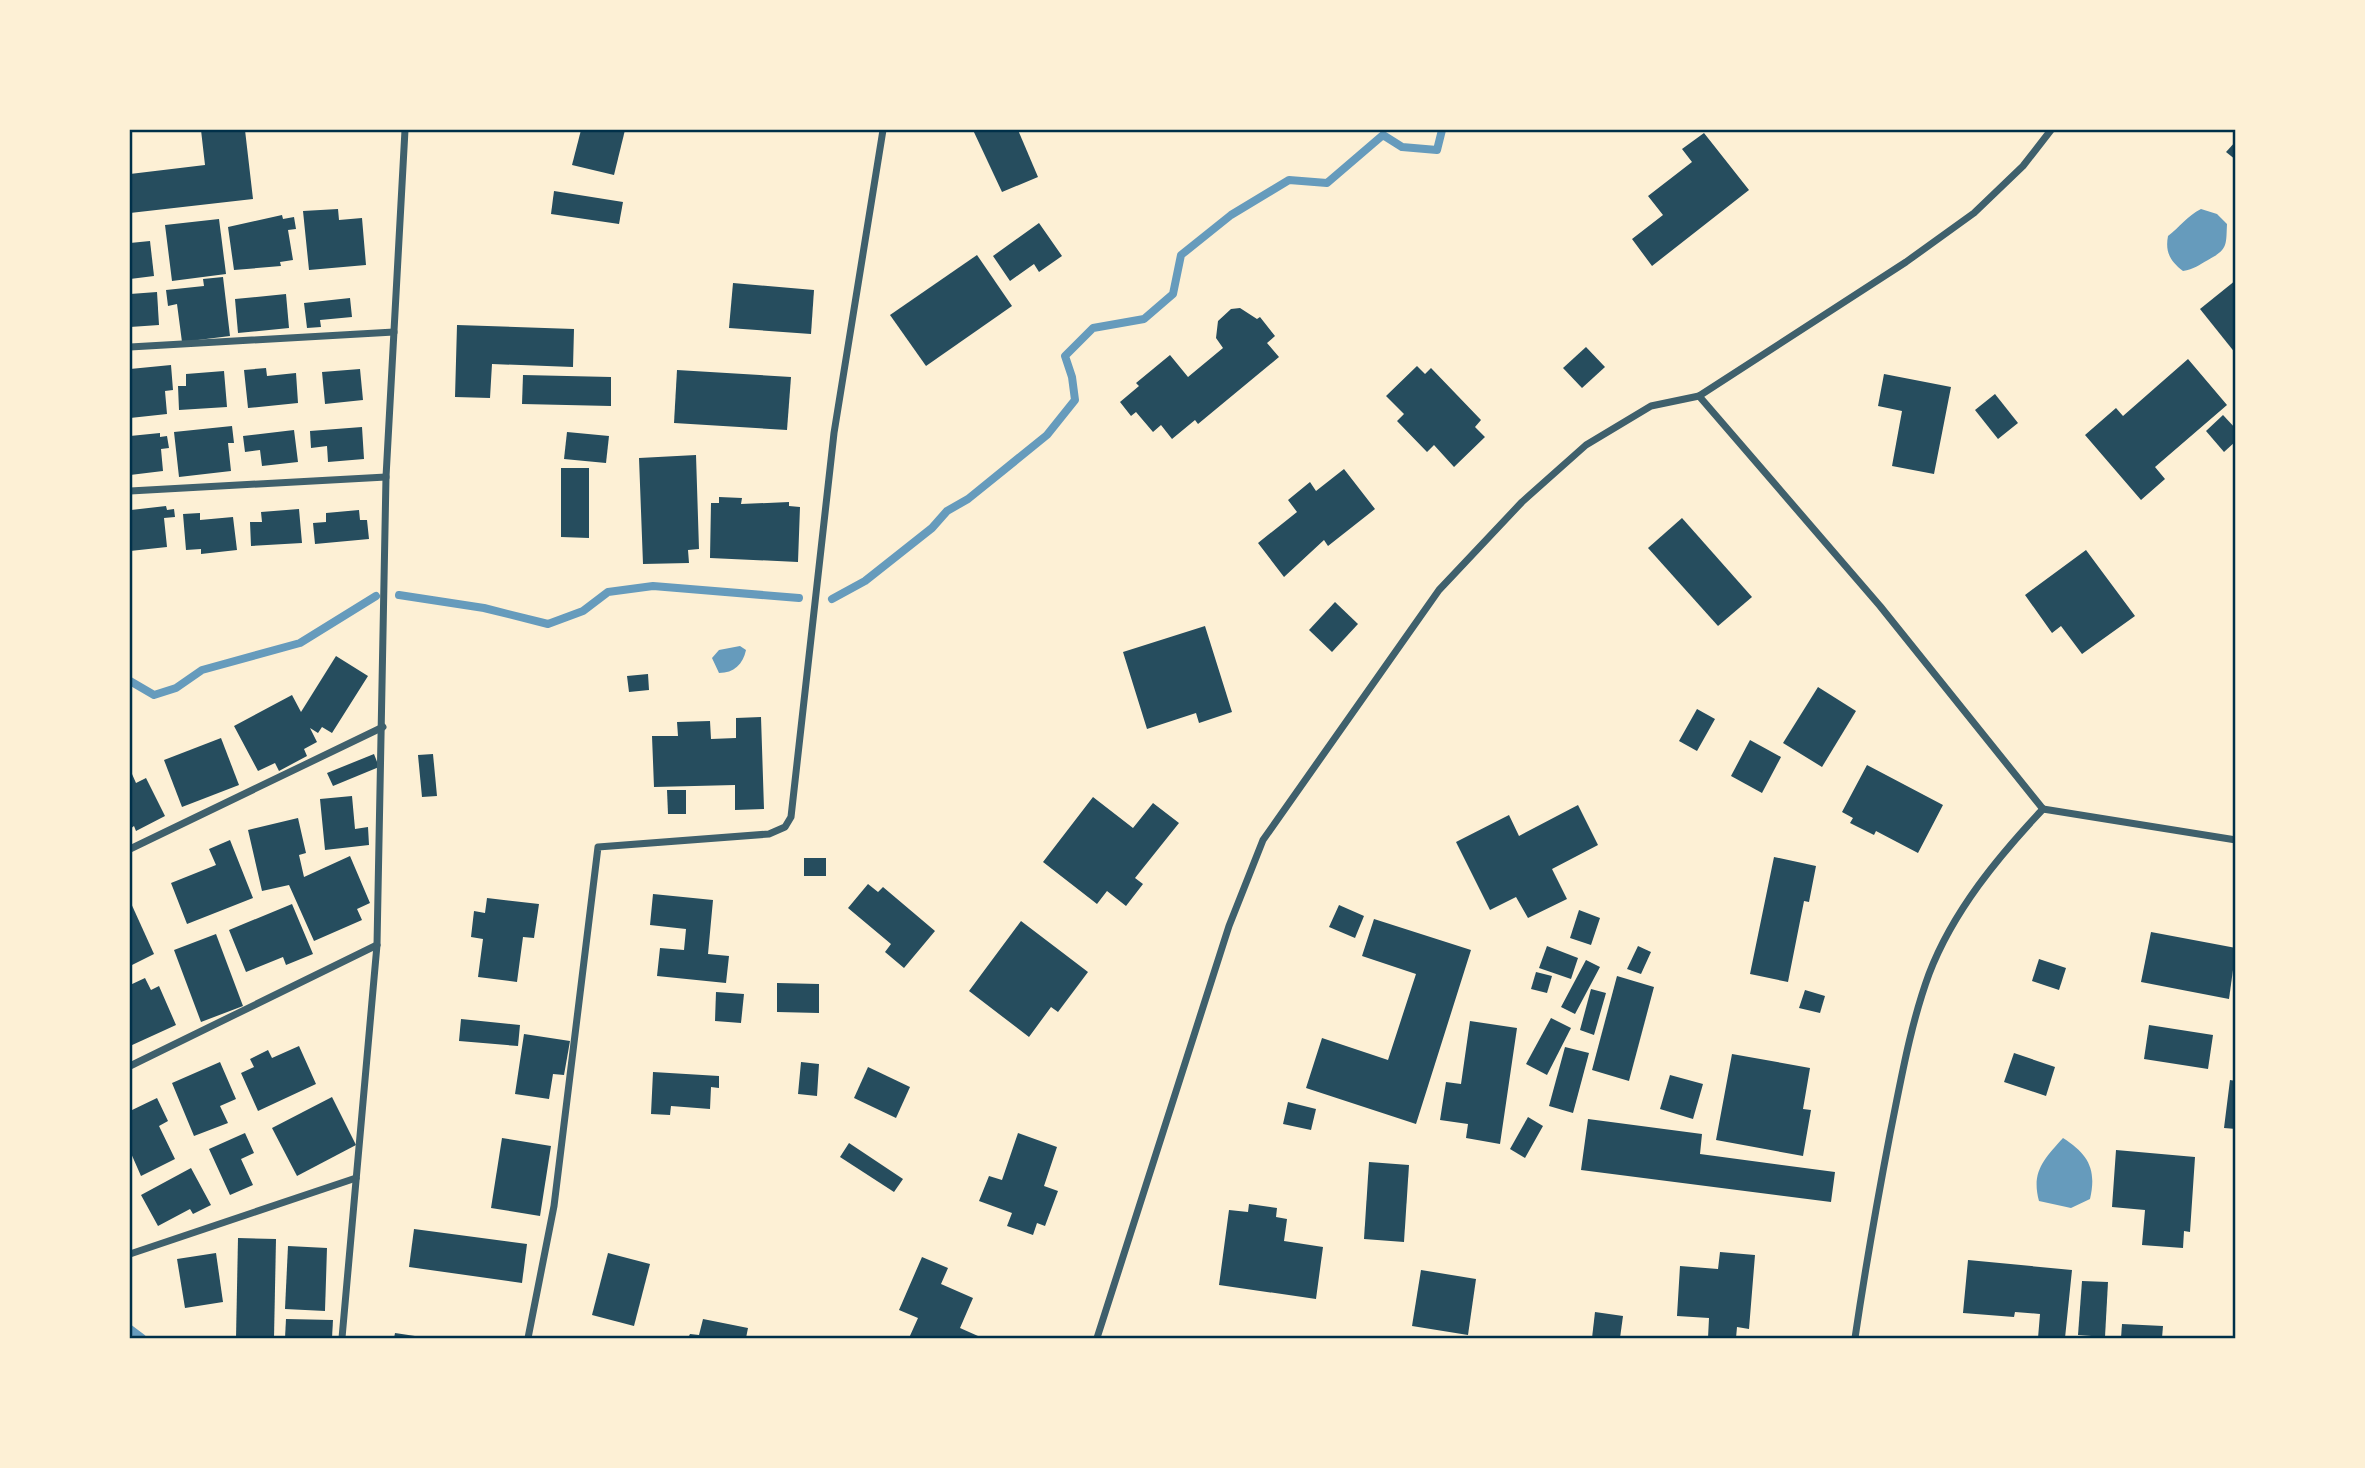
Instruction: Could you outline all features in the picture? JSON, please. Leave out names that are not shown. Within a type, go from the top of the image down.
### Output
[{"type":"street","points":[[341,1339],[377,945],[386,477],[405,130]]},
{"type":"street","points":[[528,1339],[554,1206],[598,847],[769,834],[785,827],[791,817],[834,433],[883,130]]},
{"type":"street","points":[[1097,1339],[1229,926],[1263,840],[1439,590],[1522,502],[1586,446],[1651,406],[1699,396],[1906,262],[1974,212],[2023,166],[2051,130]]},
{"type":"street","points":[[130,347],[394,332]]},
{"type":"street","points":[[1699,396],[1880,606],[2043,809],[2235,840]]},
{"type":"street","points":[[130,491],[386,477]]},
{"type":"street","points":[[130,849],[383,727]]},
{"type":"street","points":[[1855,1339],[1866,1261],[1908,1043],[1930,973],[1956,921],[2000,854],[2043,809]]},
{"type":"street","points":[[130,1066],[377,945]]},
{"type":"street","points":[[130,1254],[356,1178]]},
{"type":"water","points":[[2201,209],[2217,214],[2227,224],[2226,242],[2223,250],[2215,256],[2183,271],[2170,256],[2168,236]]},
{"type":"water","points":[[740,646],[746,650],[743,660],[733,669],[719,673],[712,658],[719,650]]},
{"type":"water","points":[[2063,1138],[2084,1156],[2092,1179],[2090,1199],[2071,1208],[2039,1201],[2037,1191],[2041,1166]]},
{"type":"building","points":[[201,130],[245,130],[253,199],[130,213],[130,174],[205,165]]},
{"type":"building","points":[[581,130],[625,130],[614,175],[572,165]]},
{"type":"building","points":[[973,130],[1018,130],[1038,177],[1002,192]]},
{"type":"building","points":[[1704,133],[1749,190],[1652,266],[1632,239],[1663,215],[1648,196],[1692,162],[1682,149]]},
{"type":"building","points":[[2236,141],[2236,160],[2226,152]]},
{"type":"building","points":[[554,191],[623,202],[619,224],[551,214]]},
{"type":"building","points":[[338,209],[339,220],[362,218],[366,265],[309,270],[303,211]]},
{"type":"building","points":[[282,215],[283,219],[294,217],[296,229],[288,230],[293,260],[280,262],[281,266],[234,270],[228,227]]},
{"type":"building","points":[[219,219],[226,274],[172,281],[165,225]]},
{"type":"building","points":[[1039,223],[1062,256],[1039,272],[1034,264],[1010,281],[993,256]]},
{"type":"building","points":[[150,241],[154,276],[130,279],[130,243]]},
{"type":"building","points":[[977,255],[1012,306],[926,366],[890,315]]},
{"type":"building","points":[[223,277],[230,336],[182,342],[177,304],[168,306],[166,290],[204,286],[203,279]]},
{"type":"building","points":[[2236,280],[2236,354],[2200,309]]},
{"type":"building","points":[[733,283],[814,290],[811,334],[729,328]]},
{"type":"building","points":[[157,292],[159,325],[130,327],[130,294]]},
{"type":"building","points":[[286,294],[289,328],[238,333],[235,299]]},
{"type":"building","points":[[350,298],[352,317],[320,320],[321,327],[307,328],[304,303]]},
{"type":"building","points":[[1240,308],[1257,319],[1260,317],[1275,336],[1267,343],[1279,357],[1198,424],[1195,420],[1172,439],[1161,425],[1153,432],[1136,412],[1131,416],[1120,402],[1139,386],[1136,383],[1170,355],[1188,377],[1223,348],[1216,338],[1218,321],[1231,309]]},
{"type":"building","points":[[457,325],[574,329],[573,367],[492,364],[490,398],[455,397]]},
{"type":"building","points":[[1586,347],[1605,367],[1582,388],[1563,368]]},
{"type":"building","points":[[2188,359],[2227,405],[2155,467],[2165,479],[2141,500],[2085,435],[2116,408],[2123,416]]},
{"type":"building","points":[[171,365],[173,390],[165,391],[167,414],[130,418],[130,369]]},
{"type":"building","points":[[1417,366],[1425,374],[1431,368],[1481,420],[1475,427],[1485,437],[1454,467],[1434,445],[1427,452],[1397,421],[1404,414],[1386,396]]},
{"type":"building","points":[[266,368],[267,376],[296,373],[298,403],[248,408],[244,370]]},
{"type":"building","points":[[360,369],[363,400],[325,404],[322,372]]},
{"type":"building","points":[[677,370],[791,377],[787,430],[674,423]]},
{"type":"building","points":[[224,371],[227,407],[179,410],[178,386],[186,386],[186,374]]},
{"type":"building","points":[[1884,374],[1951,387],[1934,474],[1892,466],[1902,411],[1878,406]]},
{"type":"building","points":[[523,375],[611,377],[611,406],[522,404]]},
{"type":"building","points":[[1995,394],[2018,423],[1998,439],[1975,410]]},
{"type":"building","points":[[2223,415],[2236,429],[2236,441],[2224,452],[2206,431]]},
{"type":"building","points":[[232,426],[234,443],[228,443],[231,471],[179,477],[174,432]]},
{"type":"building","points":[[362,427],[364,459],[328,462],[327,446],[311,448],[310,431]]},
{"type":"building","points":[[294,430],[298,462],[262,466],[260,450],[245,452],[243,436]]},
{"type":"building","points":[[567,432],[609,436],[606,463],[564,459]]},
{"type":"building","points":[[160,433],[160,437],[167,436],[169,448],[161,449],[163,471],[130,475],[130,436]]},
{"type":"building","points":[[696,455],[699,549],[688,550],[689,563],[643,564],[639,458]]},
{"type":"building","points":[[561,468],[589,468],[589,538],[561,537]]},
{"type":"building","points":[[1344,469],[1375,509],[1328,546],[1324,540],[1284,577],[1258,543],[1297,512],[1288,500],[1310,482],[1316,491]]},
{"type":"building","points":[[719,497],[742,498],[741,504],[789,502],[789,506],[800,507],[798,562],[710,558],[711,503],[719,503]]},
{"type":"building","points":[[166,506],[167,510],[174,509],[175,517],[164,518],[167,547],[130,551],[131,510]]},
{"type":"building","points":[[299,509],[302,543],[251,546],[250,522],[262,522],[261,512]]},
{"type":"building","points":[[359,510],[360,520],[367,520],[369,539],[315,544],[313,523],[326,522],[326,513]]},
{"type":"building","points":[[200,513],[200,520],[233,517],[237,550],[201,554],[201,549],[186,550],[183,514]]},
{"type":"building","points":[[1682,518],[1752,597],[1718,626],[1648,548]]},
{"type":"building","points":[[2086,550],[2135,616],[2082,654],[2061,626],[2052,633],[2025,595]]},
{"type":"building","points":[[1335,602],[1358,624],[1332,652],[1309,630]]},
{"type":"building","points":[[1205,626],[1232,712],[1199,723],[1196,713],[1147,729],[1123,652]]},
{"type":"building","points":[[336,656],[368,676],[332,733],[322,727],[318,733],[310,728],[317,742],[304,749],[307,756],[279,771],[275,763],[258,771],[234,726],[292,695],[301,712]]},
{"type":"building","points":[[648,674],[649,690],[629,692],[627,676]]},
{"type":"building","points":[[1818,687],[1856,711],[1822,767],[1783,743]]},
{"type":"building","points":[[1697,709],[1715,719],[1697,751],[1679,741]]},
{"type":"building","points":[[761,717],[764,809],[735,810],[735,785],[654,787],[652,736],[678,736],[677,722],[710,721],[711,739],[736,738],[736,718]]},
{"type":"building","points":[[221,738],[239,785],[182,807],[164,760]]},
{"type":"building","points":[[1750,740],[1781,757],[1762,793],[1731,776]]},
{"type":"building","points":[[374,754],[379,767],[333,786],[327,773]]},
{"type":"building","points":[[433,754],[437,796],[422,797],[418,755]]},
{"type":"building","points":[[1867,765],[1943,805],[1918,853],[1876,831],[1874,835],[1850,823],[1853,818],[1842,812]]},
{"type":"building","points":[[132,774],[136,783],[146,778],[165,816],[136,831],[134,826],[130,829]]},
{"type":"building","points":[[667,790],[686,790],[686,814],[668,814]]},
{"type":"building","points":[[352,796],[355,829],[368,827],[369,845],[325,850],[320,799]]},
{"type":"building","points":[[1093,797],[1133,828],[1153,803],[1179,823],[1135,878],[1143,884],[1126,906],[1107,891],[1097,904],[1043,862]]},
{"type":"building","points":[[1578,805],[1598,845],[1552,869],[1567,899],[1528,918],[1516,897],[1490,910],[1456,842],[1509,815],[1519,836]]},
{"type":"building","points":[[298,818],[306,853],[299,855],[304,877],[350,856],[370,903],[357,909],[362,920],[314,941],[289,885],[262,891],[248,830]]},
{"type":"building","points":[[230,840],[253,898],[187,924],[171,883],[216,865],[209,849]]},
{"type":"building","points":[[1774,857],[1816,866],[1809,902],[1804,901],[1788,982],[1750,974]]},
{"type":"building","points":[[804,858],[826,858],[826,876],[804,876]]},
{"type":"building","points":[[868,884],[878,892],[883,887],[935,931],[904,968],[885,952],[891,944],[848,908]]},
{"type":"building","points":[[653,894],[713,900],[708,954],[729,956],[726,983],[657,976],[660,948],[684,950],[686,929],[650,925]]},
{"type":"building","points":[[487,898],[539,904],[534,938],[523,937],[517,982],[478,977],[483,939],[471,937],[474,911],[485,913]]},
{"type":"building","points":[[130,901],[154,954],[130,966]]},
{"type":"building","points":[[292,904],[313,954],[286,965],[283,957],[246,972],[229,930]]},
{"type":"building","points":[[1339,905],[1364,916],[1355,938],[1329,927]]},
{"type":"building","points":[[1579,910],[1600,918],[1591,945],[1570,938]]},
{"type":"building","points":[[1374,919],[1471,950],[1416,1124],[1306,1088],[1322,1038],[1388,1060],[1416,974],[1362,956]]},
{"type":"building","points":[[1021,921],[1088,972],[1058,1012],[1051,1007],[1029,1037],[969,991]]},
{"type":"building","points":[[2151,932],[2236,948],[2229,999],[2141,982]]},
{"type":"building","points":[[216,934],[243,1006],[201,1022],[174,950]]},
{"type":"building","points":[[1547,946],[1578,958],[1571,979],[1539,968]]},
{"type":"building","points":[[1638,946],[1651,952],[1641,974],[1627,969]]},
{"type":"building","points":[[2039,959],[2066,968],[2059,990],[2032,981]]},
{"type":"building","points":[[1586,960],[1600,967],[1575,1014],[1561,1007]]},
{"type":"building","points":[[1536,972],[1552,976],[1547,993],[1531,989]]},
{"type":"building","points":[[1617,976],[1654,987],[1629,1081],[1592,1070]]},
{"type":"building","points":[[145,978],[151,990],[159,986],[176,1025],[130,1046],[130,985]]},
{"type":"building","points":[[777,983],[819,984],[819,1013],[777,1012]]},
{"type":"building","points":[[1591,989],[1606,993],[1594,1035],[1580,1030]]},
{"type":"building","points":[[1805,990],[1825,996],[1820,1013],[1799,1008]]},
{"type":"building","points":[[716,992],[744,994],[741,1023],[715,1021]]},
{"type":"building","points":[[1551,1018],[1571,1028],[1547,1075],[1526,1064]]},
{"type":"building","points":[[461,1019],[520,1025],[518,1046],[459,1041]]},
{"type":"building","points":[[1470,1021],[1517,1028],[1500,1144],[1466,1138],[1468,1124],[1440,1120],[1446,1082],[1461,1084]]},
{"type":"building","points":[[2149,1025],[2213,1035],[2208,1069],[2144,1059]]},
{"type":"building","points":[[524,1034],[570,1041],[564,1075],[553,1074],[549,1099],[515,1094]]},
{"type":"building","points":[[299,1046],[316,1084],[258,1111],[241,1073],[254,1067],[250,1059],[268,1050],[272,1058]]},
{"type":"building","points":[[1565,1047],[1589,1053],[1573,1113],[1549,1106]]},
{"type":"building","points":[[2014,1053],[2055,1067],[2046,1096],[2004,1082]]},
{"type":"building","points":[[1732,1054],[1810,1068],[1803,1109],[1811,1110],[1803,1156],[1716,1140]]},
{"type":"building","points":[[220,1062],[236,1099],[220,1106],[228,1123],[194,1136],[172,1083]]},
{"type":"building","points":[[801,1062],[819,1064],[817,1096],[798,1094]]},
{"type":"building","points":[[868,1067],[910,1087],[896,1118],[854,1098]]},
{"type":"building","points":[[653,1072],[719,1076],[719,1088],[711,1087],[710,1109],[671,1106],[670,1115],[651,1114]]},
{"type":"building","points":[[1670,1075],[1703,1084],[1693,1119],[1660,1109]]},
{"type":"building","points":[[2230,1080],[2236,1081],[2236,1129],[2224,1128]]},
{"type":"building","points":[[332,1097],[356,1145],[297,1176],[272,1128]]},
{"type":"building","points":[[157,1098],[168,1121],[159,1126],[175,1159],[141,1176],[130,1151],[130,1111]]},
{"type":"building","points":[[1288,1102],[1316,1109],[1311,1130],[1283,1124]]},
{"type":"building","points":[[1528,1117],[1543,1126],[1525,1158],[1510,1149]]},
{"type":"building","points":[[1588,1119],[1702,1134],[1700,1154],[1835,1172],[1831,1202],[1581,1170]]},
{"type":"building","points":[[245,1133],[254,1153],[241,1159],[253,1185],[230,1195],[209,1149]]},
{"type":"building","points":[[1018,1133],[1057,1147],[1044,1186],[1058,1191],[1045,1226],[1037,1223],[1033,1235],[1007,1226],[1012,1213],[979,1201],[989,1176],[1002,1180]]},
{"type":"building","points":[[502,1138],[551,1146],[540,1216],[491,1208]]},
{"type":"building","points":[[849,1143],[903,1179],[894,1192],[840,1157]]},
{"type":"building","points":[[2116,1150],[2195,1157],[2190,1232],[2184,1231],[2183,1248],[2142,1245],[2145,1210],[2112,1207]]},
{"type":"building","points":[[1369,1162],[1409,1165],[1404,1242],[1364,1239]]},
{"type":"building","points":[[191,1168],[211,1205],[193,1214],[190,1209],[158,1226],[141,1195]]},
{"type":"building","points":[[1249,1204],[1277,1208],[1276,1217],[1287,1219],[1284,1241],[1323,1247],[1316,1299],[1219,1285],[1229,1210],[1248,1212]]},
{"type":"building","points":[[414,1229],[527,1244],[522,1283],[409,1267]]},
{"type":"building","points":[[238,1238],[276,1239],[274,1338],[236,1338]]},
{"type":"building","points":[[288,1246],[327,1248],[325,1311],[285,1309]]},
{"type":"building","points":[[1720,1252],[1755,1255],[1749,1329],[1737,1327],[1736,1338],[1708,1338],[1709,1318],[1677,1316],[1680,1266],[1718,1269]]},
{"type":"building","points":[[216,1253],[223,1302],[185,1308],[177,1259]]},
{"type":"building","points":[[608,1253],[650,1264],[634,1326],[592,1315]]},
{"type":"building","points":[[922,1257],[948,1268],[941,1284],[973,1298],[960,1328],[978,1336],[977,1338],[909,1338],[918,1318],[899,1310]]},
{"type":"building","points":[[1968,1260],[2072,1270],[2065,1338],[2038,1338],[2040,1314],[2015,1312],[2014,1317],[1963,1313]]},
{"type":"building","points":[[1421,1270],[1476,1279],[1468,1335],[1412,1326]]},
{"type":"building","points":[[2082,1281],[2108,1282],[2105,1337],[2078,1335]]},
{"type":"building","points":[[1595,1312],[1623,1316],[1620,1338],[1592,1338]]},
{"type":"building","points":[[286,1319],[333,1320],[332,1338],[285,1338]]},
{"type":"building","points":[[703,1319],[748,1328],[746,1338],[688,1338],[690,1334],[699,1335]]},
{"type":"building","points":[[2122,1324],[2163,1326],[2162,1338],[2121,1338]]},
{"type":"building","points":[[395,1333],[415,1336],[394,1338]]},
{"type":"waterway","points":[[832,599],[865,581],[932,528],[947,511],[968,499],[1047,435],[1075,400],[1072,377],[1065,356],[1093,328],[1144,319],[1173,294],[1181,255],[1231,215],[1289,180],[1327,183],[1383,135],[1402,147],[1437,150],[1442,130]]},
{"type":"waterway","points":[[399,595],[484,608],[548,624],[583,611],[608,592],[653,586],[799,598]]},
{"type":"waterway","points":[[130,681],[154,695],[176,688],[202,670],[300,643],[376,596]]},
{"type":"waterway","points":[[130,1329],[142,1338]]}]
